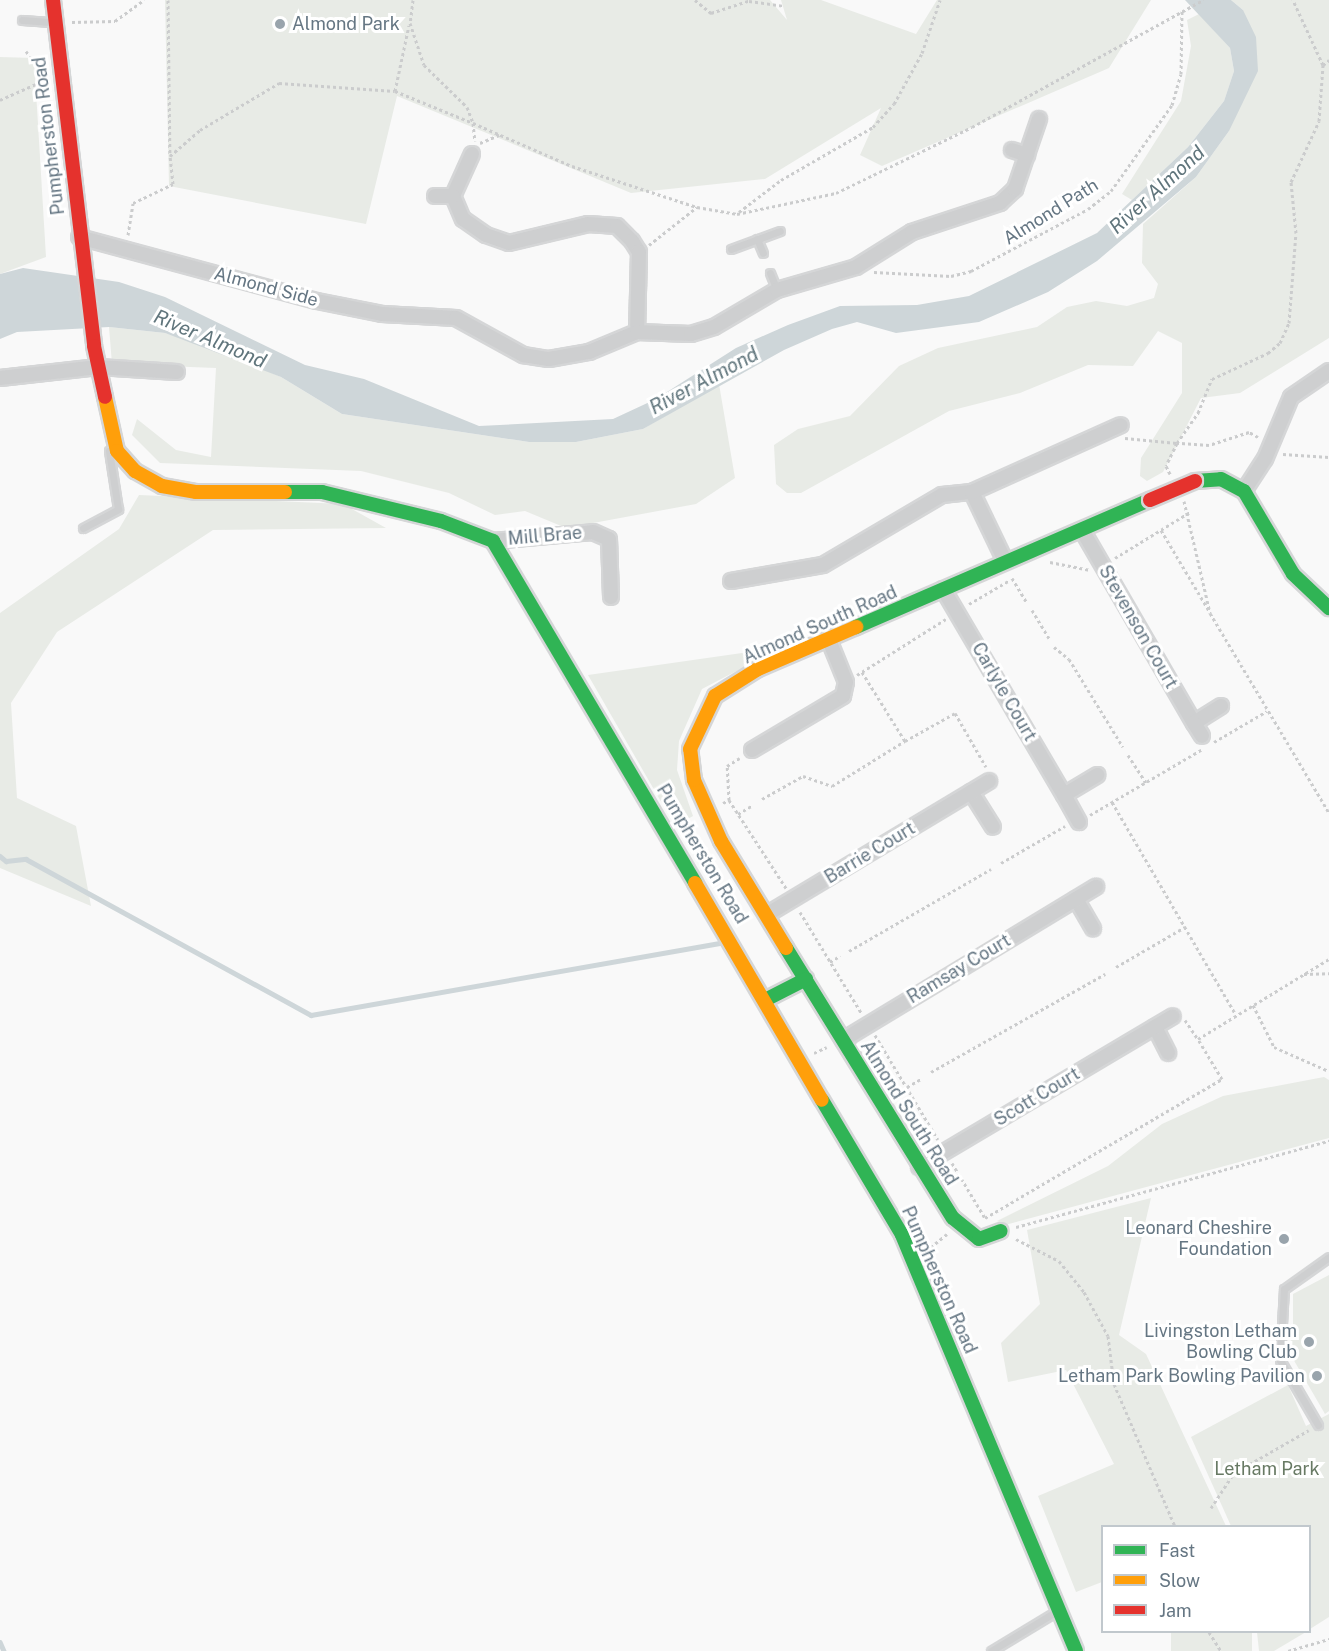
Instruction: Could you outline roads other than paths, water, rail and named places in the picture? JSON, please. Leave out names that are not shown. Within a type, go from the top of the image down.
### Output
[{"type":"main road","name":"Pumpherston Road","points":[[53,0],[79,237],[98,367]]},
{"type":"main road","points":[[98,367],[107,425],[129,464],[162,486],[196,492],[322,492],[441,521],[493,541]]},
{"type":"main road","name":"Almond South Road","points":[[1001,1231],[979,1239],[958,1221],[919,1167],[707,813],[690,749],[715,696],[758,669],[1195,480],[1221,479],[1244,491]]},
{"type":"main road","points":[[1244,491],[1293,574],[1329,608]]},
{"type":"main road","name":"Pumpherston Road","points":[[493,541],[767,999],[913,1260],[1076,1651]]},
{"type":"main road","points":[[767,999],[806,979]]},
{"type":"street","points":[[472,154],[453,196],[463,219],[509,243],[588,224],[617,226],[639,252],[637,332],[699,332],[777,290],[856,267],[912,232],[1000,203],[1015,189],[1039,119]]},
{"type":"street","points":[[1012,150],[1027,155]]},
{"type":"street","points":[[435,196],[453,196]]},
{"type":"street","name":"Almond Side","points":[[79,237],[317,301],[382,314],[456,318],[523,355],[549,359],[589,352],[637,332]]},
{"type":"street","points":[[0,378],[98,367],[177,372]]},
{"type":"street","points":[[1244,491],[1269,447],[1291,397],[1329,371]]},
{"type":"street","points":[[731,581],[823,566],[942,495],[972,492],[1119,431]]},
{"type":"street","points":[[972,492],[1005,561]]},
{"type":"street","name":"Stevenson Court","points":[[1082,530],[1202,736]]},
{"type":"street","name":"Mill Brae","points":[[493,541],[593,532],[609,538],[611,597]]},
{"type":"street","name":"Carlyle Court","points":[[943,589],[1079,822]]},
{"type":"street","points":[[752,750],[767,733],[843,696],[846,682],[829,640]]},
{"type":"street","points":[[1194,723],[1221,706]]},
{"type":"street","points":[[1064,795],[1097,775]]},
{"type":"street","name":"Barrie Court","points":[[768,914],[989,781]]},
{"type":"street","points":[[971,792],[993,827]]},
{"type":"street","name":"Ramsay Court","points":[[843,1040],[1096,887]]},
{"type":"street","points":[[1076,899],[1093,929]]},
{"type":"street","name":"Scott Court","points":[[919,1167],[1173,1016]]},
{"type":"street","points":[[1155,1027],[1168,1053]]},
{"type":"lane","points":[[22,20],[54,22]]},
{"type":"lane","points":[[730,249],[780,231]]},
{"type":"lane","points":[[757,239],[763,253]]},
{"type":"lane","points":[[770,273],[777,290]]},
{"type":"lane","points":[[83,528],[118,509],[107,425]]},
{"type":"lane","points":[[1318,1425],[1280,1360],[1284,1289],[1329,1257]]},
{"type":"lane","points":[[991,1651],[1059,1610]]},
{"type":"water","name":"River Almond","points":[[1185,0],[1231,0],[1243,10],[1256,37],[1258,71],[1229,131],[1196,177],[1097,261],[1048,292],[979,322],[896,333],[857,322],[832,329],[784,350],[643,429],[576,442],[529,442],[342,414],[281,377],[165,333],[109,327],[17,332],[0,339],[0,274],[23,268],[119,282],[165,297],[305,365],[364,379],[479,426],[613,419],[656,399],[736,348],[788,325],[840,306],[917,305],[969,296],[1097,233],[1188,147],[1224,101],[1234,71],[1230,48]]},
{"type":"waterway","points":[[0,856],[6,861],[26,859],[311,1015],[721,943]]},
{"type":"waterway","points":[[0,1642],[4,1651]]},
{"type":"place","name":"Almond Park","points":[[280,24]]},
{"type":"place","name":"Leonard Cheshire Foundation","points":[[1284,1239]]},
{"type":"place","name":"Livingston Letham Bowling Club","points":[[1309,1342]]},
{"type":"place","name":"Letham Park Bowling Pavilion","points":[[1317,1376]]},
{"type":"park label","name":"Letham Park","points":[[1267,1469]]}]
